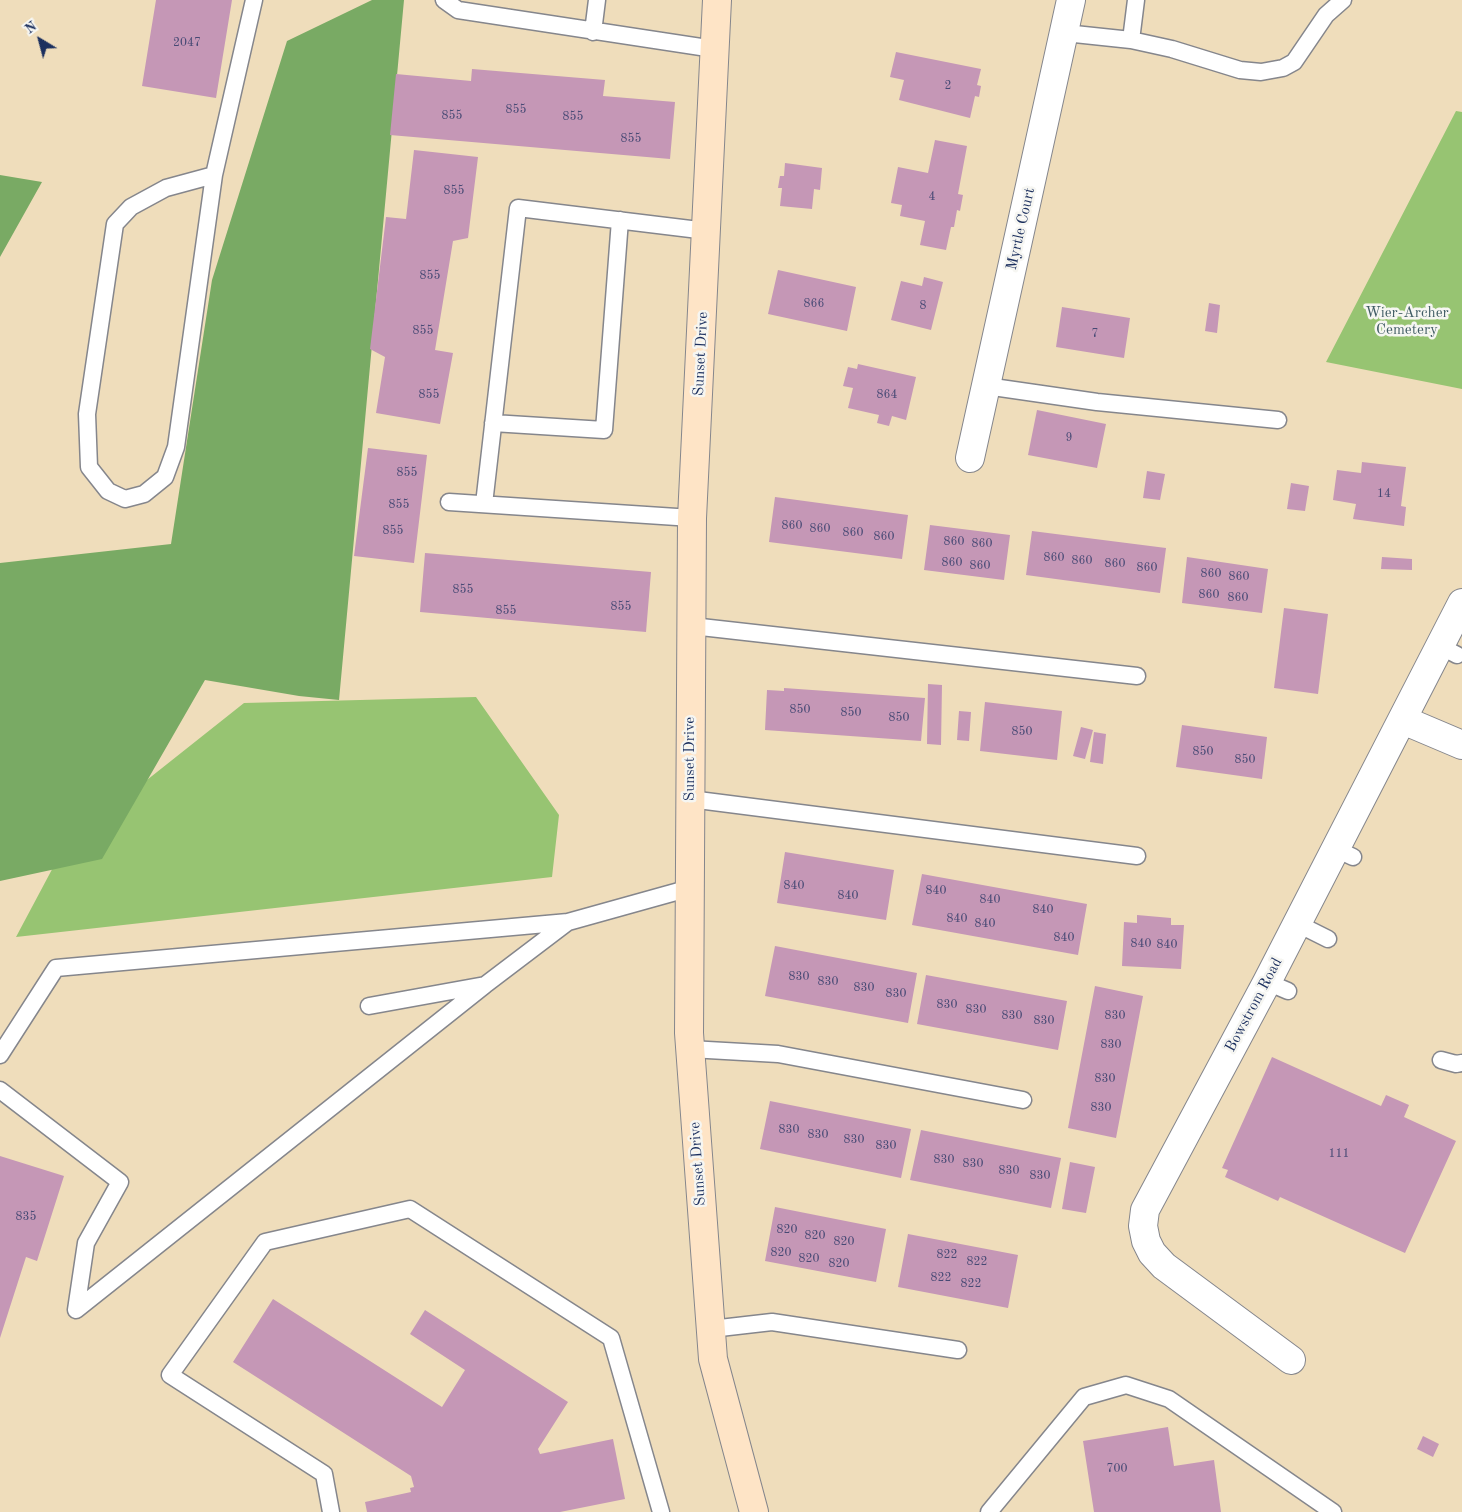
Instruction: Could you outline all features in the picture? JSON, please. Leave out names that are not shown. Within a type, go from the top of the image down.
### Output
[{"type":"street","name":"Myrtle Court","points":[[970,458],[1071,0]]},
{"type":"street","name":"Sunset Drive","points":[[721,1],[714,49],[692,518],[690,1049],[713,1358],[754,1512]]},
{"type":"street","name":"Bowstrom Road","points":[[1291,1360],[1164,1266],[1152,1254],[1146,1241],[1143,1226],[1145,1210],[1153,1192],[1278,987],[1296,923],[1344,852],[1403,720],[1449,651],[1462,603]]},
{"type":"street","points":[[1403,720],[1462,745]]},
{"type":"lane","points":[[214,176],[166,188],[131,207],[116,224],[87,414],[89,467],[108,491],[124,498],[144,494],[165,477],[176,447],[214,176],[254,0]]},
{"type":"lane","points":[[444,0],[458,10],[714,49]]},
{"type":"lane","points":[[593,32],[598,0]]},
{"type":"lane","points":[[1131,40],[1136,0]]},
{"type":"lane","points":[[1065,34],[1131,40],[1172,49],[1240,70],[1261,72],[1275,70],[1294,62],[1326,15],[1343,0]]},
{"type":"lane","points":[[484,504],[518,208],[706,231]]},
{"type":"lane","points":[[493,423],[604,430],[620,220]]},
{"type":"lane","points":[[986,386],[1098,402],[1278,420]]},
{"type":"lane","points":[[449,502],[692,518]]},
{"type":"lane","points":[[692,626],[1137,676]]},
{"type":"lane","points":[[690,799],[1138,856]]},
{"type":"lane","points":[[0,1055],[56,968],[568,922],[690,888]]},
{"type":"lane","points":[[0,1090],[120,1182],[86,1243],[76,1310],[485,985],[568,922]]},
{"type":"lane","points":[[1296,923],[1328,939]]},
{"type":"lane","points":[[369,1006],[485,985]]},
{"type":"lane","points":[[690,1049],[778,1054],[1023,1100]]},
{"type":"lane","points":[[1441,1060],[1456,1064],[1462,1063]]},
{"type":"lane","points":[[330,1512],[324,1474],[170,1375],[266,1242],[410,1208],[611,1338],[661,1512]]},
{"type":"lane","points":[[711,1329],[772,1322],[958,1350]]},
{"type":"lane","points":[[989,1512],[1084,1397],[1126,1385],[1170,1399],[1334,1512]]},
{"type":"green space","points":[[372,0],[404,0],[339,700],[299,696],[205,680],[102,859],[0,881],[0,563],[171,544],[212,280],[287,41]]},
{"type":"green space","name":"Wier-Archer Cemetery","points":[[1456,111],[1462,112],[1462,389],[1326,362]]},
{"type":"green space","points":[[0,175],[42,182],[0,257]]},
{"type":"green space","points":[[476,697],[559,815],[552,877],[16,937],[65,845],[244,703]]},
{"type":"building","points":[[156,0],[232,0],[216,98],[142,86]]},
{"type":"building","points":[[896,52],[981,69],[977,85],[981,86],[979,97],[975,96],[970,118],[899,100],[904,80],[890,77]]},
{"type":"building","points":[[472,69],[605,80],[603,96],[675,102],[670,159],[390,135],[396,74],[471,81]]},
{"type":"building","points":[[935,140],[967,146],[958,194],[963,195],[960,211],[957,210],[954,227],[951,227],[946,250],[920,245],[925,221],[900,216],[902,205],[891,203],[898,167],[928,173]]},
{"type":"building","points":[[414,150],[478,157],[468,238],[453,241],[435,350],[453,353],[440,424],[376,413],[385,357],[370,349],[386,217],[406,219]]},
{"type":"building","points":[[785,163],[822,168],[820,190],[814,189],[812,209],[780,206],[782,188],[778,188],[780,176],[784,176]]},
{"type":"building","points":[[778,270],[856,287],[847,331],[768,314]]},
{"type":"building","points":[[924,277],[943,282],[931,330],[891,320],[901,281],[922,286]]},
{"type":"building","points":[[1209,303],[1220,305],[1217,333],[1205,331]]},
{"type":"building","points":[[1062,307],[1130,318],[1124,358],[1056,347]]},
{"type":"building","points":[[858,364],[916,377],[906,420],[892,416],[889,426],[877,423],[879,415],[848,408],[853,388],[843,386],[848,367],[857,369]]},
{"type":"building","points":[[1037,410],[1106,424],[1097,468],[1028,455]]},
{"type":"building","points":[[368,448],[427,455],[414,563],[354,556]]},
{"type":"building","points":[[1362,462],[1406,467],[1401,506],[1406,507],[1404,526],[1353,519],[1356,504],[1333,500],[1337,470],[1361,473]]},
{"type":"building","points":[[1147,471],[1165,474],[1160,500],[1143,498]]},
{"type":"building","points":[[1291,483],[1309,486],[1305,511],[1287,509]]},
{"type":"building","points":[[775,497],[908,515],[902,559],[769,542]]},
{"type":"building","points":[[930,525],[1010,535],[1004,580],[924,570]]},
{"type":"building","points":[[1032,531],[1166,548],[1160,593],[1026,575]]},
{"type":"building","points":[[425,553],[651,572],[646,632],[420,612]]},
{"type":"building","points":[[1187,557],[1268,569],[1262,613],[1182,603]]},
{"type":"building","points":[[1382,557],[1412,559],[1412,570],[1381,569]]},
{"type":"building","points":[[1284,608],[1328,614],[1318,694],[1274,688]]},
{"type":"building","points":[[928,684],[942,685],[941,745],[927,744]]},
{"type":"building","points":[[784,688],[925,698],[921,741],[765,730],[767,690],[784,691]]},
{"type":"building","points":[[985,702],[1062,711],[1057,760],[980,751]]},
{"type":"building","points":[[959,711],[971,712],[969,741],[957,740]]},
{"type":"building","points":[[1182,725],[1267,737],[1262,779],[1176,767]]},
{"type":"building","points":[[1081,727],[1093,730],[1085,759],[1073,756]]},
{"type":"building","points":[[1094,732],[1106,734],[1103,764],[1090,762]]},
{"type":"building","points":[[785,852],[894,870],[886,920],[777,903]]},
{"type":"building","points":[[922,874],[1087,904],[1078,955],[912,925]]},
{"type":"building","points":[[1137,915],[1171,918],[1171,925],[1184,925],[1181,969],[1122,966],[1124,922],[1137,923]]},
{"type":"building","points":[[775,946],[917,973],[908,1023],[765,996]]},
{"type":"building","points":[[926,975],[1067,1001],[1058,1050],[917,1024]]},
{"type":"building","points":[[1095,986],[1143,996],[1116,1138],[1068,1128]]},
{"type":"building","points":[[1272,1057],[1381,1106],[1386,1095],[1409,1105],[1404,1117],[1456,1141],[1405,1253],[1280,1197],[1278,1201],[1225,1177],[1228,1170],[1222,1168]]},
{"type":"building","points":[[770,1101],[911,1129],[901,1178],[760,1149]]},
{"type":"building","points":[[921,1130],[1061,1158],[1051,1208],[910,1180]]},
{"type":"building","points":[[0,1156],[64,1176],[37,1261],[26,1257],[0,1338]]},
{"type":"building","points":[[1070,1162],[1095,1167],[1086,1213],[1062,1209]]},
{"type":"building","points":[[775,1207],[886,1229],[876,1282],[765,1261]]},
{"type":"building","points":[[908,1234],[1018,1255],[1008,1308],[898,1287]]},
{"type":"building","points":[[273,1299],[442,1407],[465,1370],[410,1334],[425,1310],[568,1402],[538,1449],[540,1454],[613,1439],[625,1499],[560,1512],[367,1512],[365,1502],[411,1492],[410,1488],[414,1487],[411,1476],[233,1362]]},
{"type":"building","points":[[1168,1427],[1174,1466],[1214,1460],[1221,1512],[1094,1512],[1083,1441]]},
{"type":"building","points":[[1423,1436],[1439,1444],[1433,1457],[1417,1449]]}]
